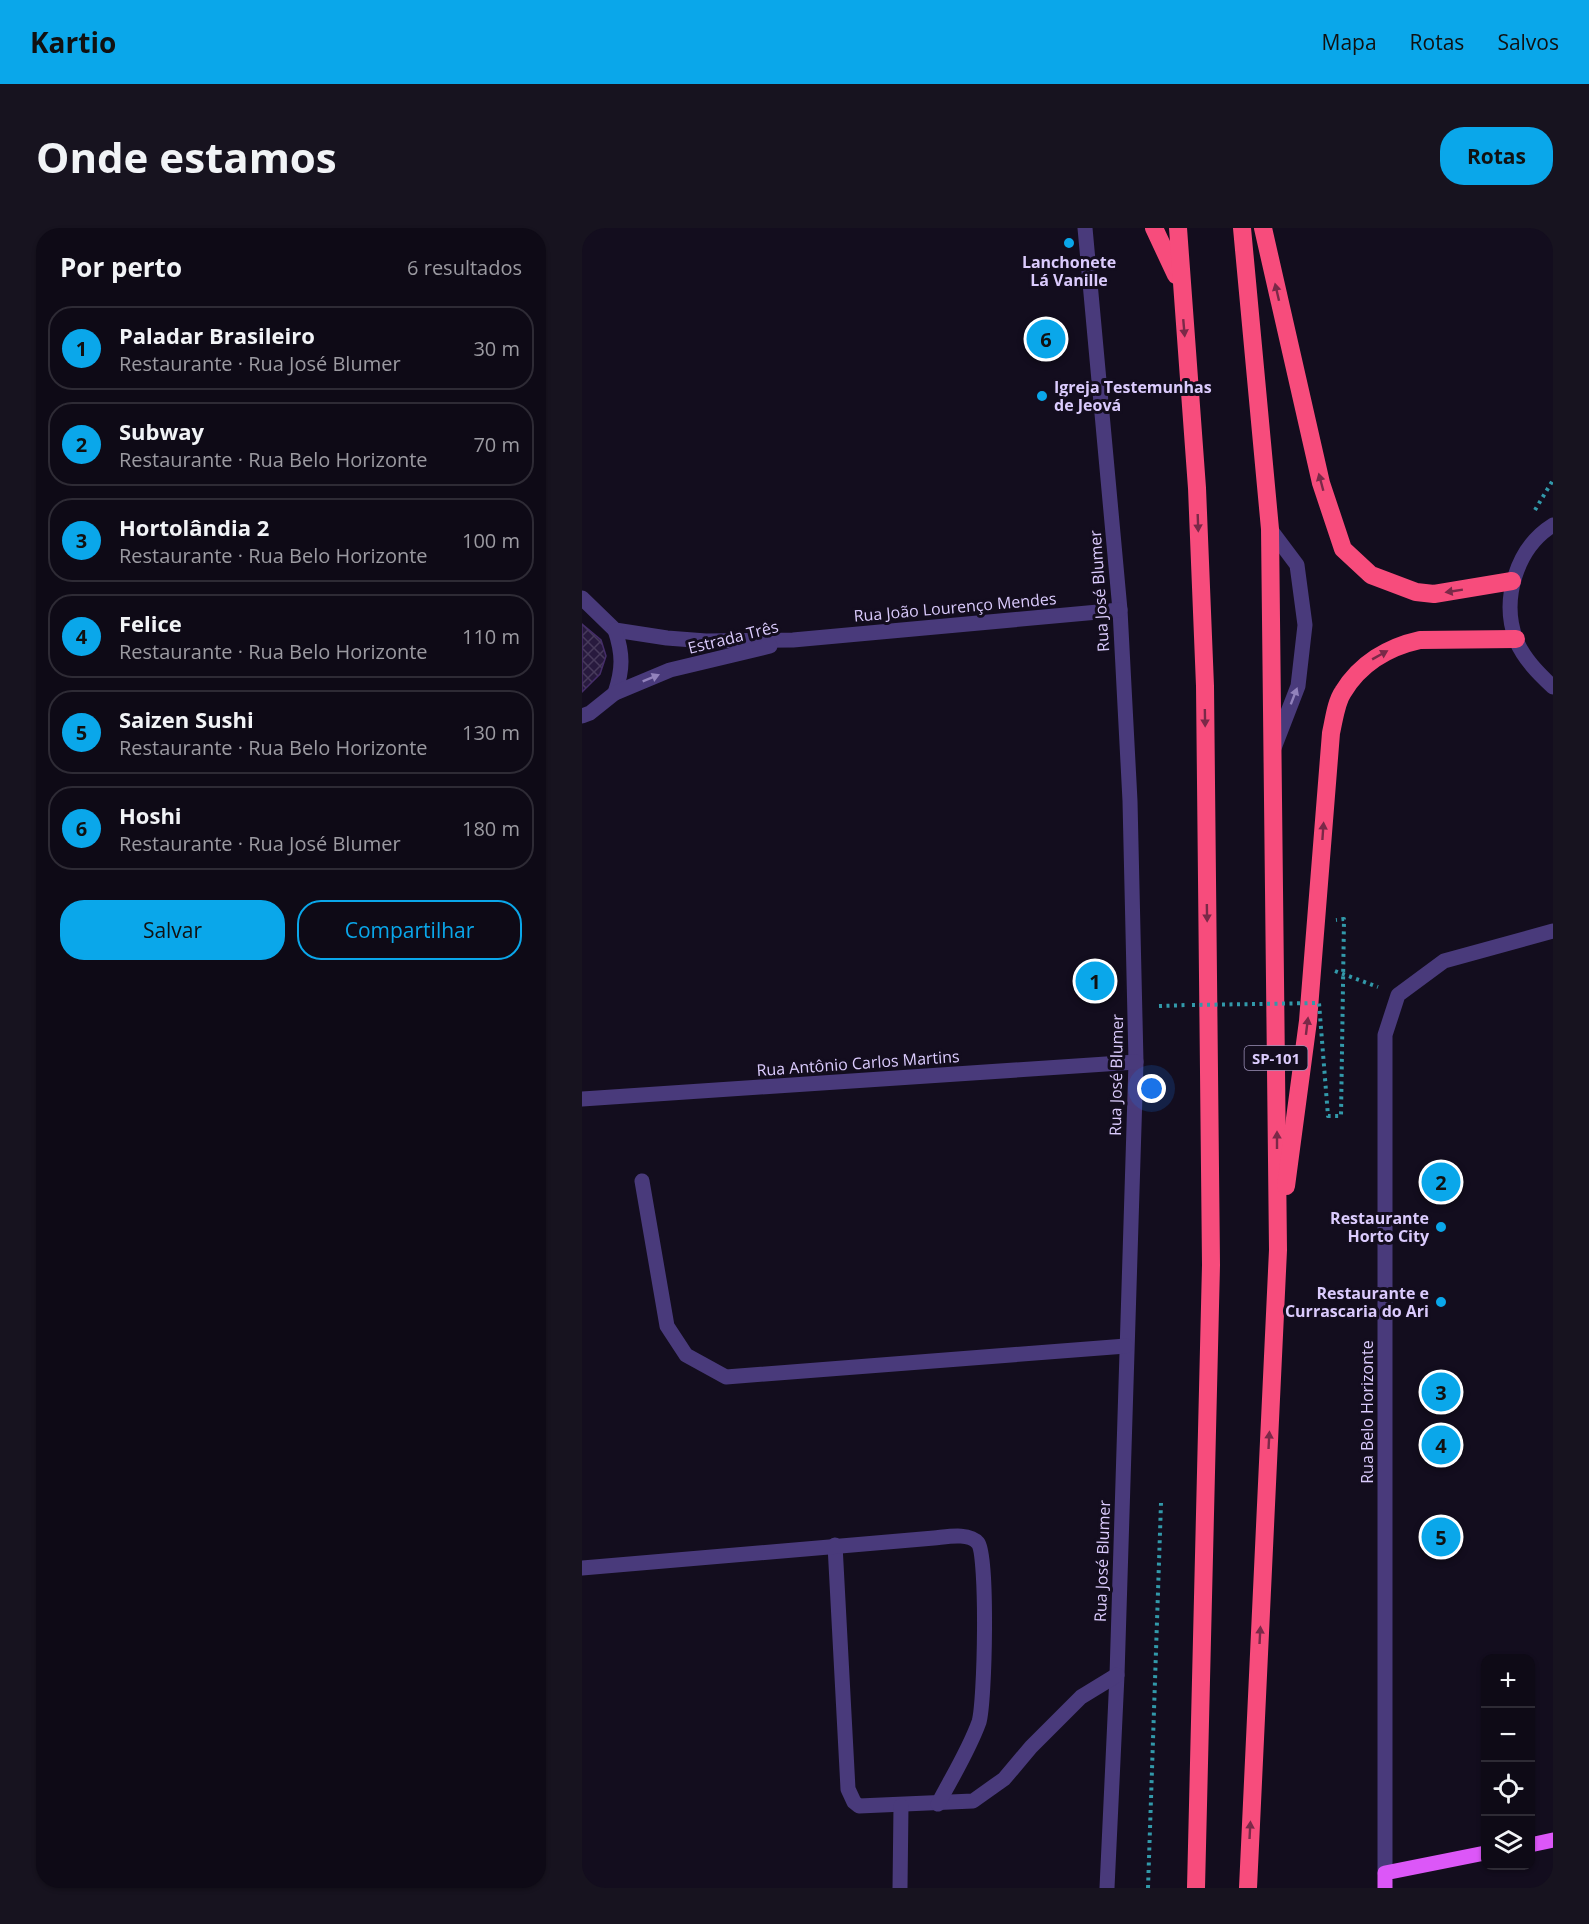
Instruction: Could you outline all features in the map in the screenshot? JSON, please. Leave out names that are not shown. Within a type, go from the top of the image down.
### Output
[{"type":"highway","points":[[1154,228],[1180,284]]},
{"type":"highway","points":[[1178,228],[1180,284],[1197,488],[1205,686],[1211,1265],[1196,1888]]},
{"type":"highway","name":"SP-101","points":[[1242,228],[1270,528],[1278,1250],[1248,1888]]},
{"type":"highway","points":[[1263,228],[1321,483],[1343,549],[1371,575],[1416,592],[1434,594],[1512,581]]},
{"type":"highway","points":[[1278,1250],[1308,1021],[1330,733],[1342,693],[1373,657],[1405,643],[1420,640],[1516,639]]},
{"type":"main road","points":[[1535,1844],[1553,1840]]},
{"type":"main road","points":[[1385,1880],[1481,1854]]},
{"type":"street","name":"Rua José Blumer","points":[[1085,228],[1120,610],[1130,801],[1136,1062],[1107,1888]]},
{"type":"street","points":[[1540,537],[1553,512]]},
{"type":"street","points":[[1553,525],[1527,551],[1512,581],[1510,608],[1516,639],[1531,667],[1553,687]]},
{"type":"street","points":[[1270,528],[1297,565],[1305,625],[1298,686],[1273,751]]},
{"type":"street","points":[[582,598],[615,630],[621,649],[621,675],[615,693]]},
{"type":"street","name":"Rua João Lourenço Mendes","points":[[793,640],[1120,610]]},
{"type":"street","name":"Estrada Três","points":[[615,630],[667,639],[793,640]]},
{"type":"street","name":"Estrada Três","points":[[582,716],[590,713],[615,693],[670,670],[793,640]]},
{"type":"street","points":[[1398,995],[1444,962],[1553,932]]},
{"type":"street","name":"Rua Belo Horizonte","points":[[1385,1880],[1385,1035],[1398,995]]},
{"type":"street","name":"Rua Antônio Carlos Martins","points":[[582,1099],[1136,1062]]},
{"type":"street","points":[[642,1180],[667,1326],[686,1356],[726,1377],[1126,1346]]},
{"type":"street","points":[[582,1568],[835,1545],[968,1537],[978,1543],[982,1555],[984,1600],[983,1700],[980,1719],[973,1736],[938,1804]]},
{"type":"street","points":[[835,1545],[848,1789],[854,1802],[859,1806],[901,1806],[973,1801],[1004,1779],[1031,1746],[1081,1697],[1116,1675]]},
{"type":"street","points":[[900,1888],[901,1806]]},
{"type":"path","points":[[1534,512],[1553,480]]},
{"type":"path","points":[[1336,912],[1336,930]]},
{"type":"path","points":[[1159,1006],[1319,1003],[1328,1116],[1341,1116],[1344,919],[1336,920]]},
{"type":"path","points":[[1335,962],[1335,972],[1398,995]]},
{"type":"path","points":[[1148,1888],[1161,1503]]},
{"type":"building","points":[[582,624],[601,640],[606,656],[600,674],[582,692]]},
{"type":"place","name":"Lanchonete Lá Vanille","points":[[1069,243]]},
{"type":"place","name":"Hoshi","points":[[1046,339]]},
{"type":"place","name":"Igreja Testemunhas de Jeová","points":[[1042,396]]},
{"type":"place","name":"Paladar Brasileiro","points":[[1095,981]]},
{"type":"place","name":"Subway","points":[[1441,1182]]},
{"type":"place","name":"Restaurante Horto City","points":[[1441,1227]]},
{"type":"place","name":"Restaurante e Currascaria do Ari","points":[[1441,1302]]},
{"type":"place","name":"Hortolândia 2","points":[[1441,1392]]},
{"type":"place","name":"Felice","points":[[1441,1445]]},
{"type":"place","name":"Saizen Sushi","points":[[1441,1537]]}]
